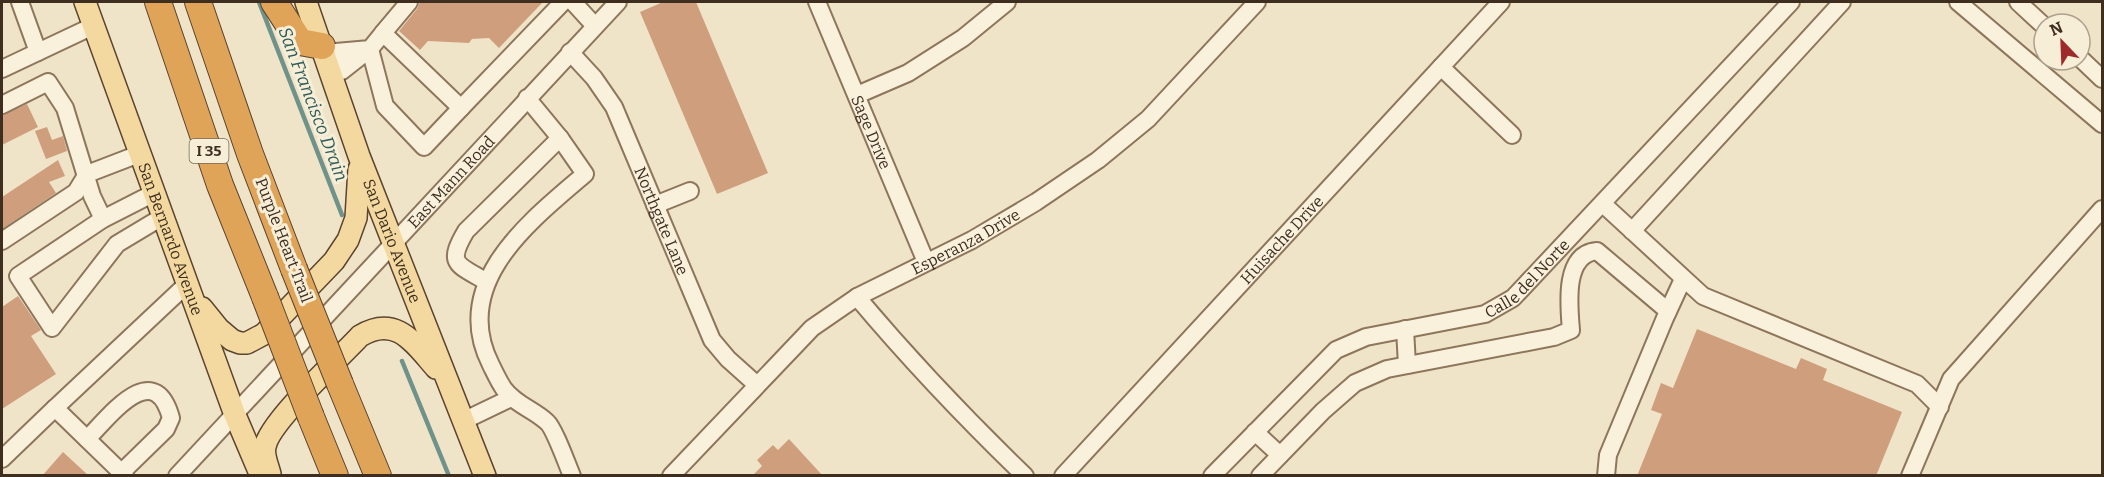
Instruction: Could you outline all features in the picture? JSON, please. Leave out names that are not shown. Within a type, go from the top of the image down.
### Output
[{"type":"highway","name":"I 35","points":[[158,2],[220,185],[335,476]]},
{"type":"highway","name":"Purple Heart Trail","points":[[198,2],[250,154],[378,476]]},
{"type":"highway","points":[[274,2],[300,42],[329,57]]},
{"type":"main road","name":"San Bernardo Avenue","points":[[85,2],[235,415],[261,476]]},
{"type":"main road","name":"San Dario Avenue","points":[[306,2],[329,57],[359,156],[392,244],[485,476]]},
{"type":"main road","points":[[189,290],[219,328],[232,340],[247,343],[264,334],[334,261],[348,240],[356,218],[359,156]]},
{"type":"main road","points":[[270,476],[265,447],[270,434],[282,417],[360,336],[371,330],[385,328],[402,332],[445,377]]},
{"type":"street","points":[[20,2],[38,52]]},
{"type":"street","points":[[329,57],[342,71],[370,49],[409,2]]},
{"type":"street","points":[[370,49],[384,106],[424,147],[563,2]]},
{"type":"street","points":[[573,2],[595,26]]},
{"type":"street","name":"East Mann Road","points":[[177,476],[618,2]]},
{"type":"street","name":"Sage Drive","points":[[817,2],[926,261]]},
{"type":"street","points":[[857,95],[908,73],[963,38],[1007,2]]},
{"type":"street","name":"Esperanza Drive","points":[[678,473],[812,328],[857,297],[972,240],[1036,202],[1098,160],[1148,119],[1257,2]]},
{"type":"street","name":"Huisache Drive","points":[[1063,476],[1502,2]]},
{"type":"street","name":"Calle del Norte","points":[[1212,476],[1336,350],[1366,337],[1485,314],[1514,298],[1791,2]]},
{"type":"street","points":[[1632,231],[1842,2]]},
{"type":"street","points":[[1958,2],[2103,124]]},
{"type":"street","points":[[2018,2],[2032,15]]},
{"type":"street","points":[[2,69],[93,26]]},
{"type":"street","points":[[383,33],[460,108]]},
{"type":"street","name":"Northgate Lane","points":[[570,52],[594,78],[614,107],[712,340],[728,359],[757,385]]},
{"type":"street","points":[[1441,67],[1512,135]]},
{"type":"street","points":[[2,105],[48,82],[65,108],[92,196],[103,219]]},
{"type":"street","points":[[527,98],[560,138],[585,174],[519,233],[491,272],[481,298],[479,328],[485,354],[502,386],[511,398],[549,423],[572,476]]},
{"type":"street","points":[[487,282],[460,266],[455,257],[456,249],[466,231],[560,138]]},
{"type":"street","points":[[2,241],[76,192],[87,174],[139,154]]},
{"type":"street","points":[[655,205],[690,190]]},
{"type":"street","points":[[154,194],[103,219],[18,276],[52,328],[117,244],[162,217]]},
{"type":"street","points":[[1603,204],[1703,296],[1917,384],[1940,407]]},
{"type":"street","points":[[1910,476],[1952,379],[2103,209]]},
{"type":"street","points":[[1260,476],[1323,411],[1355,383],[1387,369],[1554,337],[1571,330],[1570,282],[1576,263],[1589,251],[1597,251],[1668,311]]},
{"type":"street","points":[[1606,476],[1608,455],[1683,279]]},
{"type":"street","points":[[2,459],[55,408],[189,290]]},
{"type":"street","points":[[857,297],[905,355],[1025,476]]},
{"type":"street","points":[[1405,329],[1407,365]]},
{"type":"street","points":[[55,408],[87,440],[124,474],[166,429],[171,418],[162,397],[152,391],[140,392],[127,398],[87,440]]},
{"type":"street","points":[[463,421],[511,398]]},
{"type":"street","points":[[1255,432],[1280,455]]},
{"type":"building","points":[[420,2],[543,2],[499,48],[489,38],[472,39],[469,43],[428,41],[420,50],[399,31]]},
{"type":"building","points":[[663,2],[696,2],[768,173],[717,194],[640,12]]},
{"type":"building","points":[[27,104],[38,127],[2,145],[2,115]]},
{"type":"building","points":[[47,127],[52,140],[63,136],[67,151],[46,159],[35,131]]},
{"type":"building","points":[[58,160],[65,176],[49,182],[56,193],[2,229],[2,197]]},
{"type":"building","points":[[18,296],[41,330],[31,336],[56,374],[2,409],[2,307]]},
{"type":"building","points":[[1697,329],[1796,369],[1801,358],[1827,369],[1823,380],[1902,412],[1876,476],[1637,476],[1662,414],[1651,410],[1661,383],[1673,388]]},
{"type":"building","points":[[789,439],[823,476],[752,476],[762,466],[757,460],[773,445],[778,450]]},
{"type":"building","points":[[63,452],[89,476],[42,476]]},
{"type":"waterway","name":"San Francisco Drain","points":[[259,2],[342,215]]},
{"type":"waterway","name":"San Francisco Drain","points":[[402,361],[449,476]]}]
